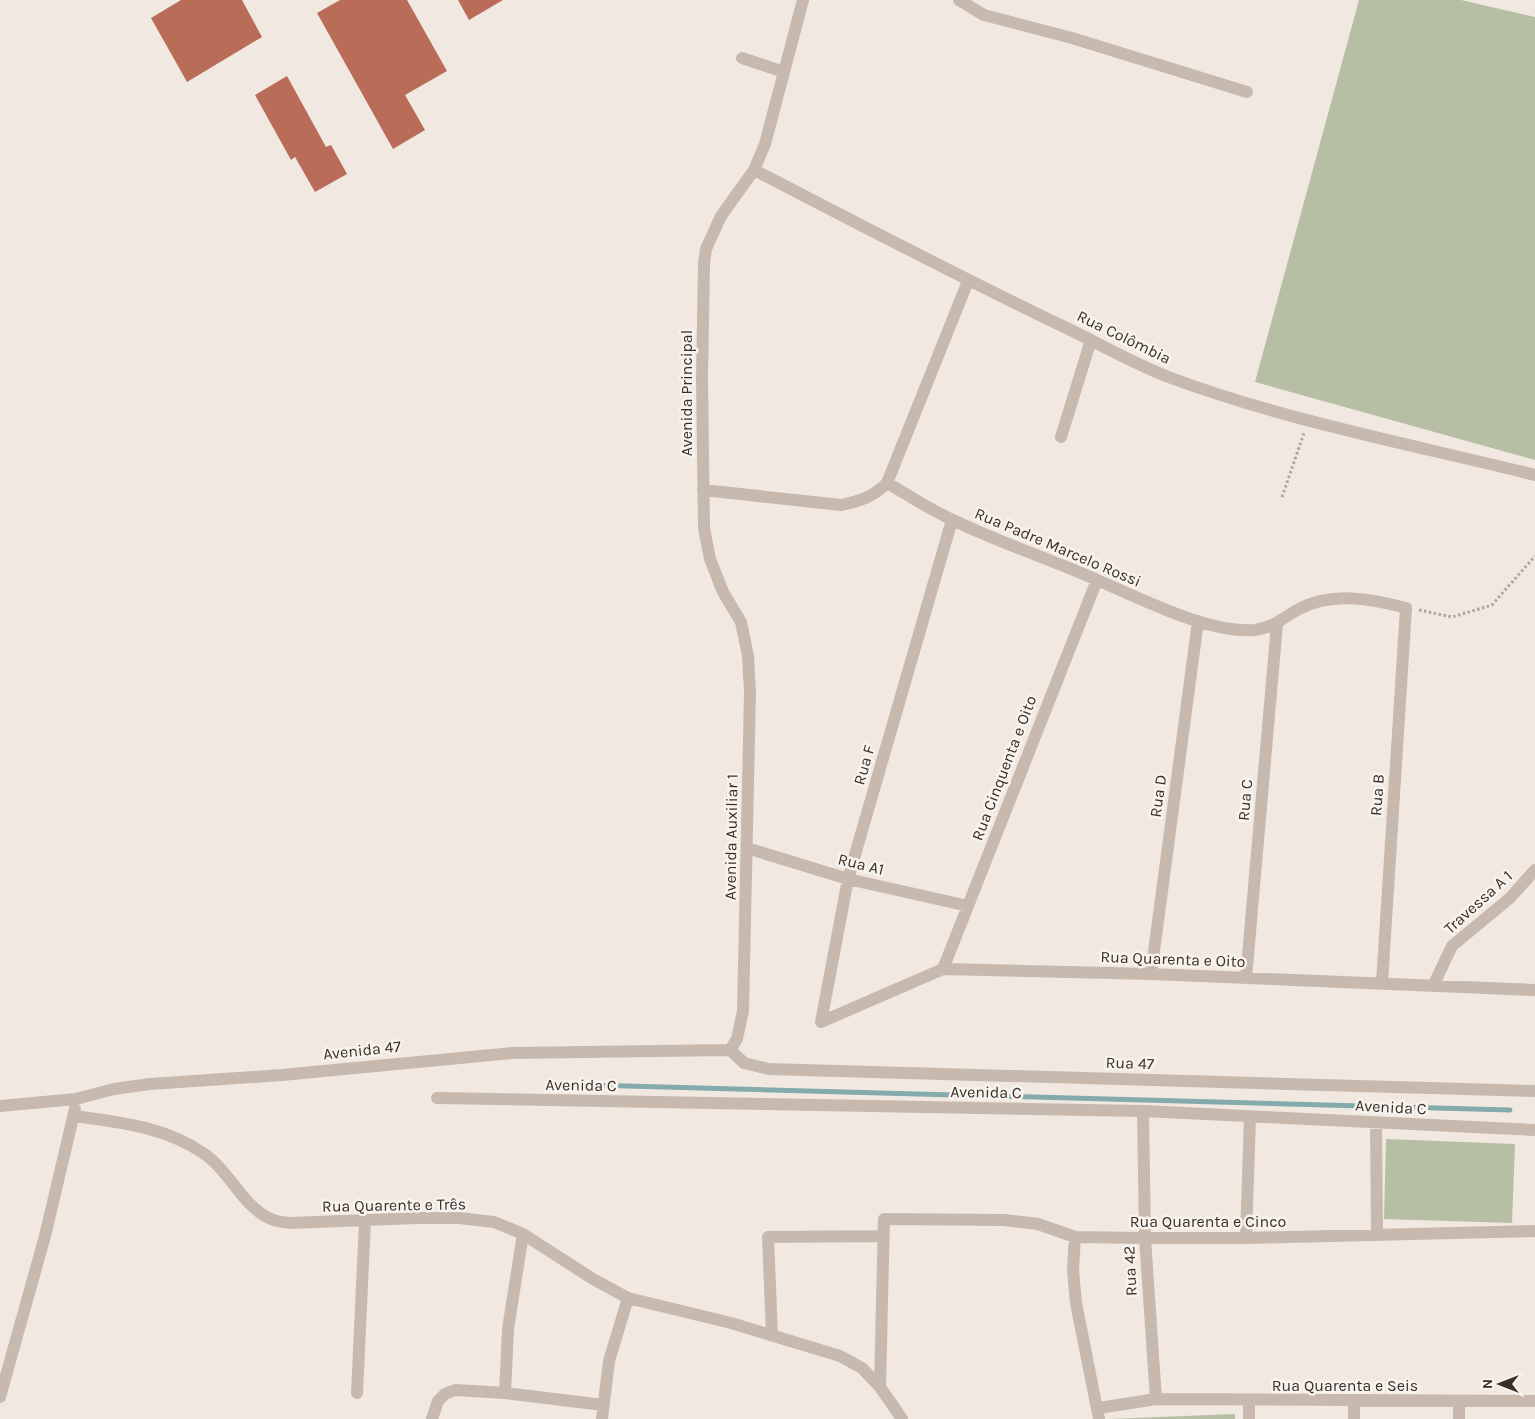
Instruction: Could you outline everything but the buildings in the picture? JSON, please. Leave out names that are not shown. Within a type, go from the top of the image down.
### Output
[{"type":"street","points":[[742,58],[784,72],[803,0]]},
{"type":"street","points":[[959,0],[984,15],[1072,38],[1247,92]]},
{"type":"street","name":"Avenida Principal","points":[[741,622],[723,592],[710,559],[704,528],[702,378],[705,256],[721,216],[754,170],[766,144],[784,72]]},
{"type":"street","name":"Rua Colômbia","points":[[754,170],[968,280],[1091,340],[1130,362],[1172,378],[1309,419],[1535,474]]},
{"type":"street","points":[[703,490],[841,505],[858,502],[875,494],[887,483],[968,280]]},
{"type":"street","points":[[1060,437],[1091,340]]},
{"type":"street","name":"Rua Padre Marcelo Rossi","points":[[887,483],[952,520],[1142,600],[1198,621],[1232,628],[1255,630],[1277,624],[1299,609],[1323,599],[1373,599],[1406,608]]},
{"type":"street","name":"Rua F","points":[[821,1022],[848,879],[952,520]]},
{"type":"street","name":"Rua Cinquenta e Oito","points":[[943,970],[1097,580]]},
{"type":"street","name":"Rua B","points":[[1382,984],[1406,608]]},
{"type":"street","name":"Rua D","points":[[1151,974],[1198,621]]},
{"type":"street","name":"Avenida Auxiliar 1","points":[[730,1050],[737,1039],[743,1011],[750,693],[748,656],[741,622]]},
{"type":"street","name":"Rua C","points":[[1246,978],[1277,624]]},
{"type":"street","name":"Rua A1","points":[[747,848],[848,879],[968,906]]},
{"type":"street","name":"Travessa A 1","points":[[1433,986],[1452,946],[1510,898],[1535,870]]},
{"type":"street","name":"Rua Quarenta e Oito","points":[[821,1022],[943,970],[1151,974],[1535,990]]},
{"type":"street","name":"Rua 47","points":[[730,1050],[744,1063],[769,1069],[1535,1091]]},
{"type":"street","name":"Avenida 47","points":[[0,1106],[76,1099],[114,1089],[150,1084],[282,1075],[502,1054],[730,1050]]},
{"type":"street","name":"Avenida C","points":[[437,1098],[1143,1111],[1535,1130]]},
{"type":"street","points":[[0,1397],[45,1236],[74,1116],[76,1099]]},
{"type":"street","name":"Rua 42","points":[[1143,1111],[1145,1238],[1156,1399]]},
{"type":"street","name":"Rua Quarente e Três","points":[[74,1116],[136,1126],[165,1134],[190,1145],[208,1156],[258,1210],[271,1219],[290,1223],[459,1218],[494,1222],[523,1234],[628,1298],[772,1335],[840,1356],[862,1368],[880,1387],[902,1419]]},
{"type":"street","points":[[1246,1238],[1250,1117]]},
{"type":"street","points":[[1376,1123],[1377,1235]]},
{"type":"street","name":"Rua Quarenta e Cinco","points":[[884,1236],[884,1219],[1004,1220],[1038,1224],[1075,1237],[1246,1238],[1535,1230]]},
{"type":"street","points":[[357,1393],[365,1221]]},
{"type":"street","points":[[505,1393],[510,1313],[523,1234]]},
{"type":"street","points":[[772,1335],[768,1237],[884,1236],[880,1387]]},
{"type":"street","points":[[1075,1237],[1073,1270],[1076,1303],[1085,1355],[1099,1414]]},
{"type":"street","points":[[602,1419],[609,1361],[628,1298]]},
{"type":"street","points":[[432,1419],[435,1406],[445,1394],[455,1390],[467,1389],[603,1405]]},
{"type":"street","name":"Rua Quarenta e Seis","points":[[1099,1414],[1156,1399],[1249,1401],[1535,1401]]},
{"type":"street","points":[[1354,1400],[1354,1419]]},
{"type":"street","points":[[1249,1401],[1249,1419]]},
{"type":"street","points":[[1459,1402],[1459,1419]]},
{"type":"path","points":[[1282,497],[1309,419]]},
{"type":"path","points":[[1406,608],[1452,617],[1492,605],[1535,556]]},
{"type":"green space","points":[[1359,0],[1461,0],[1535,17],[1535,460],[1255,382]]},
{"type":"green space","points":[[1386,1139],[1515,1144],[1512,1223],[1384,1219]]},
{"type":"green space","points":[[1235,1414],[1235,1419],[1109,1419]]},
{"type":"waterway","points":[[553,1084],[1510,1110]]}]
